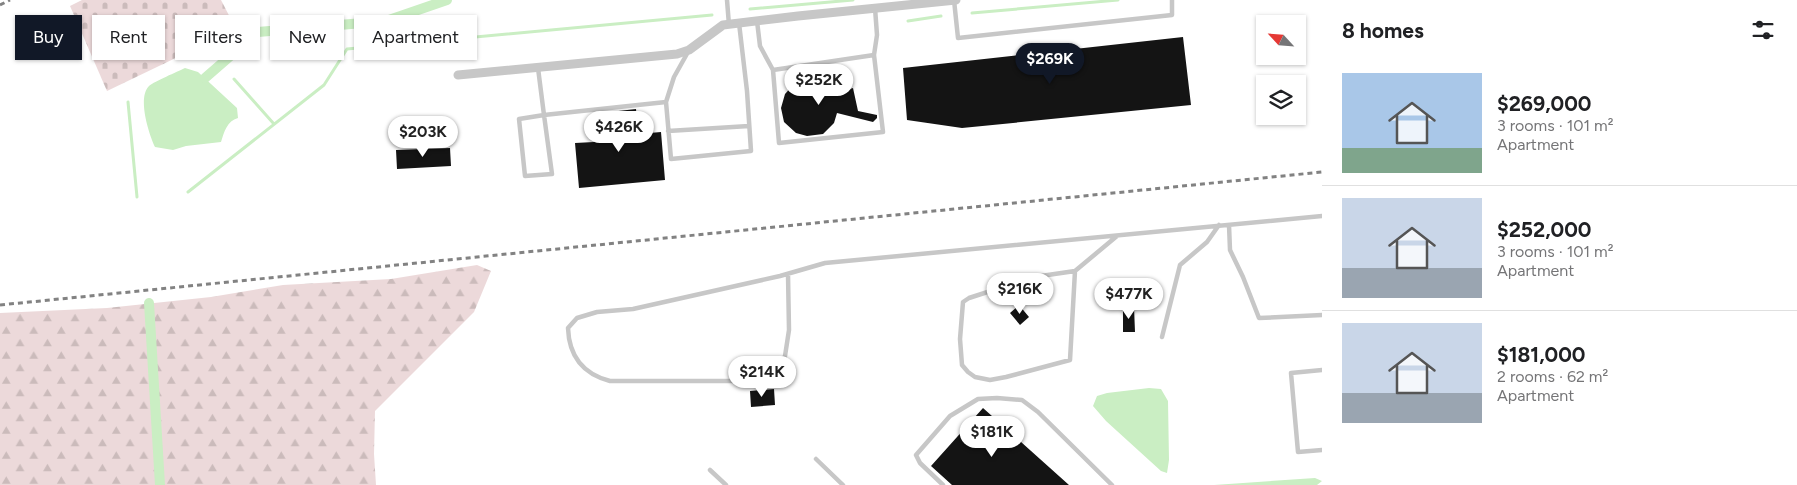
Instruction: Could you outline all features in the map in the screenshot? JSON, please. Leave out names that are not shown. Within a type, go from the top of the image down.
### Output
[{"type":"street","points":[[458,76],[677,54],[689,50],[723,26],[951,0]]},
{"type":"lane","points":[[689,50],[674,77],[666,102],[671,159],[751,151],[747,91],[734,24],[727,0]]},
{"type":"lane","points":[[951,0],[958,38],[1172,14],[1172,0]]},
{"type":"lane","points":[[757,21],[760,46],[772,70],[780,143],[883,132],[874,55],[877,35],[876,8]]},
{"type":"lane","points":[[772,70],[874,55]]},
{"type":"lane","points":[[538,68],[544,116],[552,174],[525,176],[519,119],[544,116],[666,102]]},
{"type":"lane","points":[[668,131],[749,126]]},
{"type":"lane","points":[[788,274],[789,330],[785,356],[780,367],[771,375],[746,381],[610,381],[599,378],[581,366],[568,342],[568,328],[577,318],[597,312],[633,309],[788,274],[825,263],[1322,216]]},
{"type":"lane","points":[[1228,225],[1230,250],[1259,318],[1322,315]]},
{"type":"lane","points":[[1162,337],[1180,265],[1207,242],[1219,226]]},
{"type":"lane","points":[[1075,271],[1070,360],[990,380],[976,377],[968,372],[962,365],[960,339],[963,302],[969,298],[1034,277],[1075,271],[1118,235]]},
{"type":"lane","points":[[1322,370],[1291,373],[1298,452],[1322,450]]},
{"type":"lane","points":[[944,485],[920,463],[916,455],[950,416],[978,399],[997,398],[1022,400],[1038,412],[1112,485]]},
{"type":"lane","points":[[816,459],[843,485]]},
{"type":"lane","points":[[710,470],[726,485]]},
{"type":"green space","points":[[82,0],[221,0],[229,15],[175,15],[175,58],[107,91],[94,60],[165,60],[165,15],[92,15],[92,57],[82,34],[82,15],[74,15],[70,6]]},
{"type":"green space","points":[[477,265],[491,271],[474,312],[375,411],[374,454],[376,485],[0,485],[0,313],[107,308],[211,297],[283,285],[391,279]]},
{"type":"shaded area","points":[[185,68],[198,72],[237,108],[238,118],[229,124],[221,142],[186,146],[173,150],[155,147],[145,116],[144,99],[146,92],[152,84]]},
{"type":"shaded area","points":[[1149,388],[1161,389],[1168,401],[1169,460],[1167,473],[1161,471],[1106,421],[1093,406],[1097,396]]},
{"type":"shaded area","points":[[1315,478],[1322,481],[1317,485],[1214,485]]},
{"type":"building","points":[[1183,37],[1191,105],[962,128],[907,120],[903,68]]},
{"type":"building","points":[[821,74],[829,76],[844,91],[853,88],[858,111],[877,115],[877,118],[873,122],[837,113],[834,123],[823,134],[807,136],[796,133],[784,122],[781,108],[785,94],[795,83],[808,80],[819,83]]},
{"type":"building","points":[[636,109],[638,134],[661,132],[665,180],[579,188],[575,143],[594,142],[592,114]]},
{"type":"building","points":[[450,148],[451,166],[397,169],[396,150]]},
{"type":"building","points":[[1019,305],[1029,317],[1020,325],[1010,313]]},
{"type":"building","points":[[1134,307],[1135,332],[1123,332],[1123,308]]},
{"type":"building","points":[[774,389],[775,405],[751,407],[750,391]]},
{"type":"building","points":[[983,408],[1069,485],[952,485],[931,466]]},
{"type":"waterway","points":[[205,78],[258,32],[386,21],[447,0]]},
{"type":"waterway","points":[[750,9],[853,0]]},
{"type":"waterway","points":[[972,13],[1118,0]]},
{"type":"waterway","points":[[188,192],[324,85],[347,49],[712,15]]},
{"type":"waterway","points":[[908,21],[941,16]]},
{"type":"waterway","points":[[234,79],[274,124]]},
{"type":"waterway","points":[[128,102],[137,197]]},
{"type":"waterway","points":[[149,303],[160,485]]},
{"type":"railway","points":[[0,5],[10,0]]},
{"type":"railway","points":[[0,305],[1322,172]]}]
